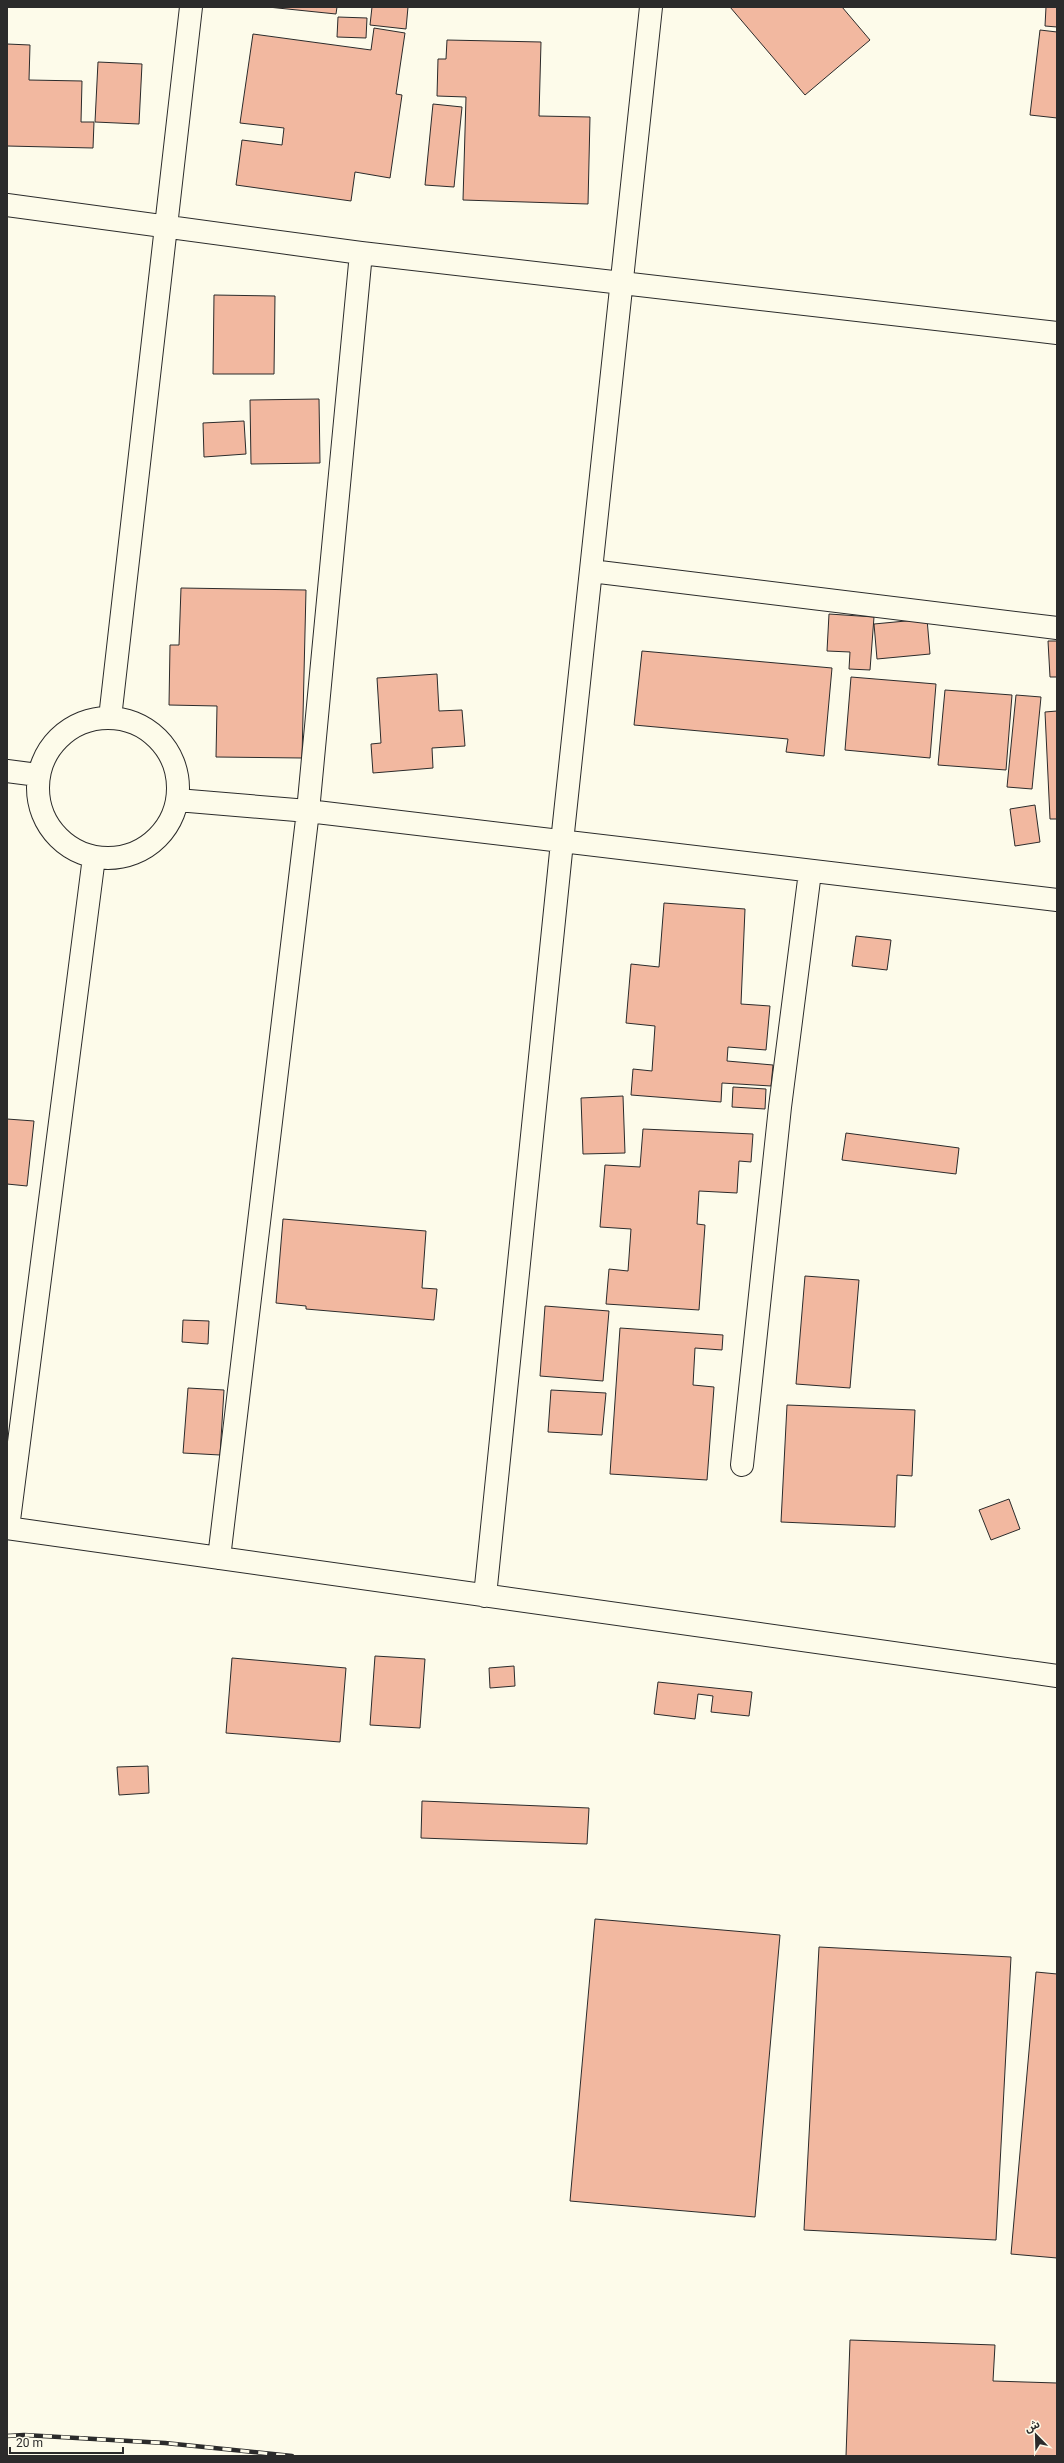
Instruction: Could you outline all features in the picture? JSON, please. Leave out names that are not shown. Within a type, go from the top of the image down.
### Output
[{"type":"street","points":[[110,718],[191,7]]},
{"type":"street","points":[[485,1596],[562,842],[651,7]]},
{"type":"street","points":[[7,205],[361,253],[1057,333]]},
{"type":"street","points":[[219,1558],[308,811],[361,253]]},
{"type":"street","points":[[591,571],[1057,628]]},
{"type":"street","points":[[110,718],[130,721],[148,730],[163,744],[173,761],[178,781],[177,800],[167,826],[159,836],[144,848],[125,856],[105,859],[85,855],[67,846],[52,832],[42,815],[37,796],[38,775],[44,756],[56,740],[72,728],[90,720],[110,718]]},
{"type":"street","points":[[7,771],[38,775]]},
{"type":"street","points":[[177,800],[308,811],[810,872],[1057,900]]},
{"type":"street","points":[[94,857],[8,1528],[1057,1676]]},
{"type":"street","points":[[742,1465],[780,1107],[810,872]]},
{"type":"building","points":[[268,7],[337,7],[336,14]]},
{"type":"building","points":[[372,7],[408,7],[406,29],[370,25]]},
{"type":"building","points":[[730,7],[842,7],[870,40],[805,95]]},
{"type":"building","points":[[1046,7],[1057,7],[1057,27],[1045,26]]},
{"type":"building","points":[[338,17],[367,18],[366,38],[337,37]]},
{"type":"building","points":[[374,28],[405,33],[396,94],[402,95],[390,178],[355,172],[351,201],[236,185],[242,140],[282,145],[284,128],[240,123],[253,34],[371,50]]},
{"type":"building","points":[[1040,30],[1057,32],[1057,118],[1030,115]]},
{"type":"building","points":[[447,40],[541,42],[539,116],[590,117],[588,204],[463,200],[466,97],[437,96],[438,59],[446,59]]},
{"type":"building","points":[[7,44],[30,45],[29,80],[82,81],[81,122],[94,122],[93,148],[7,146]]},
{"type":"building","points":[[98,62],[142,64],[139,124],[95,122]]},
{"type":"building","points":[[433,104],[462,107],[454,187],[425,185]]},
{"type":"building","points":[[214,295],[275,296],[274,374],[213,374]]},
{"type":"building","points":[[319,399],[320,463],[251,464],[250,400]]},
{"type":"building","points":[[244,421],[246,454],[204,457],[203,423]]},
{"type":"building","points":[[181,588],[306,590],[302,758],[216,757],[217,706],[169,705],[170,645],[179,645]]},
{"type":"building","points":[[829,614],[874,617],[870,670],[849,669],[850,652],[827,651]]},
{"type":"building","points":[[927,619],[930,654],[877,659],[874,624]]},
{"type":"building","points":[[1048,641],[1057,641],[1057,677],[1050,677]]},
{"type":"building","points":[[642,651],[832,668],[824,756],[786,752],[788,739],[634,725]]},
{"type":"building","points":[[437,674],[439,711],[462,710],[465,746],[432,748],[433,768],[373,773],[371,744],[381,743],[377,678]]},
{"type":"building","points":[[851,677],[936,684],[930,758],[845,750]]},
{"type":"building","points":[[945,690],[1012,695],[1006,770],[938,765]]},
{"type":"building","points":[[1016,695],[1041,697],[1032,789],[1007,787]]},
{"type":"building","points":[[1057,711],[1057,819],[1050,819],[1045,712]]},
{"type":"building","points":[[1035,805],[1040,842],[1015,846],[1010,809]]},
{"type":"building","points":[[664,903],[745,909],[741,1004],[770,1006],[766,1050],[728,1047],[727,1061],[773,1065],[771,1086],[722,1083],[721,1102],[631,1095],[633,1069],[652,1071],[655,1026],[626,1023],[631,964],[659,967]]},
{"type":"building","points":[[856,936],[891,940],[887,970],[852,966]]},
{"type":"building","points":[[733,1087],[766,1089],[765,1109],[732,1107]]},
{"type":"building","points":[[623,1096],[625,1153],[583,1154],[581,1098]]},
{"type":"building","points":[[7,1119],[34,1121],[27,1186],[7,1184]]},
{"type":"building","points":[[643,1129],[753,1134],[751,1162],[739,1161],[737,1193],[699,1191],[697,1224],[705,1225],[699,1310],[606,1304],[609,1269],[628,1271],[631,1229],[600,1227],[605,1165],[640,1167]]},
{"type":"building","points":[[846,1133],[959,1148],[956,1174],[842,1160]]},
{"type":"building","points":[[283,1219],[426,1231],[422,1288],[437,1289],[434,1320],[306,1309],[306,1306],[276,1303]]},
{"type":"building","points":[[805,1276],[859,1280],[850,1388],[796,1384]]},
{"type":"building","points":[[545,1306],[609,1311],[603,1381],[540,1376]]},
{"type":"building","points":[[183,1320],[209,1321],[208,1344],[182,1342]]},
{"type":"building","points":[[620,1328],[723,1335],[722,1350],[695,1348],[693,1385],[714,1387],[707,1480],[610,1474]]},
{"type":"building","points":[[188,1388],[224,1390],[220,1455],[183,1453]]},
{"type":"building","points":[[551,1390],[606,1393],[602,1435],[548,1432]]},
{"type":"building","points":[[787,1405],[915,1410],[912,1476],[897,1475],[895,1527],[781,1522]]},
{"type":"building","points":[[1009,1499],[1020,1529],[991,1540],[979,1510]]},
{"type":"building","points":[[375,1656],[425,1659],[420,1728],[370,1725]]},
{"type":"building","points":[[232,1658],[346,1668],[340,1742],[226,1733]]},
{"type":"building","points":[[514,1666],[515,1686],[490,1688],[489,1668]]},
{"type":"building","points":[[658,1682],[752,1692],[749,1716],[711,1712],[713,1696],[698,1694],[695,1719],[654,1714]]},
{"type":"building","points":[[148,1766],[149,1793],[119,1795],[117,1767]]},
{"type":"building","points":[[422,1801],[589,1808],[587,1844],[421,1838]]},
{"type":"building","points":[[595,1919],[780,1935],[755,2217],[570,2201]]},
{"type":"building","points":[[819,1947],[1011,1957],[996,2240],[804,2230]]},
{"type":"building","points":[[1036,1972],[1057,1974],[1057,2258],[1011,2254]]},
{"type":"building","points":[[850,2340],[995,2345],[993,2381],[1057,2383],[1057,2456],[846,2456]]},
{"type":"railway","points":[[7,2436],[24,2435],[165,2443],[292,2456]]}]
